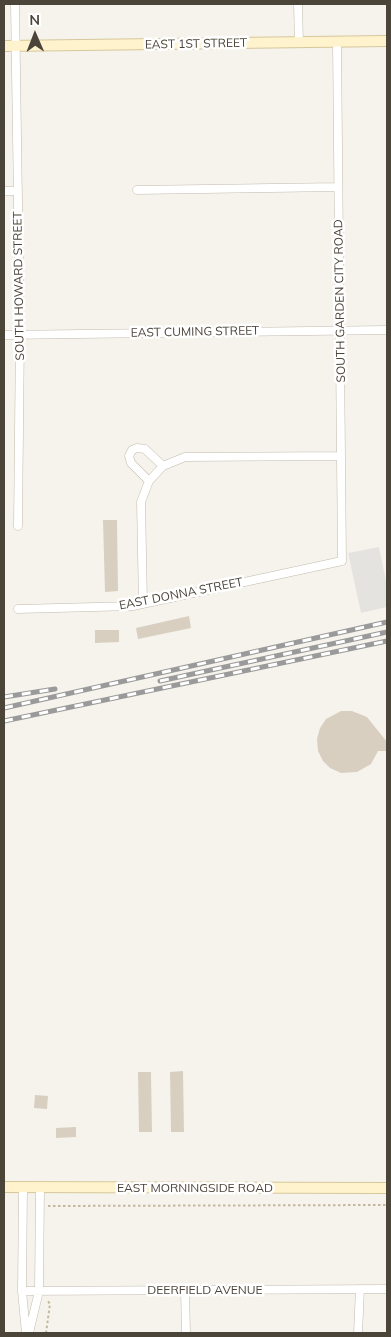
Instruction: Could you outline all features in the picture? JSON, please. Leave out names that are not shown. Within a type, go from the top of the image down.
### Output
[{"type":"street","name":"SOUTH HOWARD STREET","points":[[15,4],[20,334],[18,526]]},
{"type":"street","points":[[298,4],[299,43]]},
{"type":"street","name":"EAST 1ST STREET","points":[[4,46],[387,41]]},
{"type":"street","name":"SOUTH GARDEN CITY ROAD","points":[[337,42],[342,561]]},
{"type":"street","points":[[137,190],[338,187]]},
{"type":"street","points":[[4,191],[18,191]]},
{"type":"street","name":"EAST CUMING STREET","points":[[4,334],[387,330]]},
{"type":"street","points":[[149,481],[131,463],[129,456],[132,450],[137,448],[145,449],[163,466]]},
{"type":"street","points":[[143,604],[140,510],[143,494],[149,481],[163,466],[185,457],[341,456]]},
{"type":"street","name":"EAST DONNA STREET","points":[[18,609],[107,608],[143,604],[342,561]]},
{"type":"street","name":"EAST MORNINGSIDE ROAD","points":[[4,1187],[387,1188]]},
{"type":"street","points":[[23,1187],[22,1291],[27,1333]]},
{"type":"street","points":[[27,1333],[43,1291],[40,1187]]},
{"type":"street","points":[[358,1333],[360,1289]]},
{"type":"street","name":"DEERFIELD AVENUE","points":[[22,1291],[387,1289]]},
{"type":"street","points":[[185,1290],[186,1333]]},
{"type":"path","points":[[48,1215],[48,1205],[387,1205]]},
{"type":"path","points":[[43,1291],[50,1304],[46,1333]]},
{"type":"shaded area","points":[[379,547],[387,586],[387,607],[361,613],[348,553]]},
{"type":"building","points":[[103,520],[117,520],[118,591],[105,592]]},
{"type":"building","points":[[189,616],[191,628],[138,639],[136,628]]},
{"type":"building","points":[[95,630],[119,630],[119,642],[95,643]]},
{"type":"building","points":[[341,711],[352,711],[367,717],[387,742],[387,751],[378,751],[371,764],[357,772],[341,773],[330,768],[323,761],[318,751],[317,739],[320,728],[326,719]]},
{"type":"building","points":[[183,1071],[184,1132],[171,1132],[170,1072]]},
{"type":"building","points":[[138,1072],[151,1072],[152,1132],[139,1132]]},
{"type":"building","points":[[35,1095],[48,1096],[47,1109],[34,1108]]},
{"type":"building","points":[[76,1127],[76,1137],[56,1138],[56,1128]]},
{"type":"railway","points":[[4,708],[387,622]]},
{"type":"railway","points":[[160,681],[387,632]]},
{"type":"railway","points":[[4,721],[387,641]]},
{"type":"railway","points":[[4,697],[55,689]]}]
